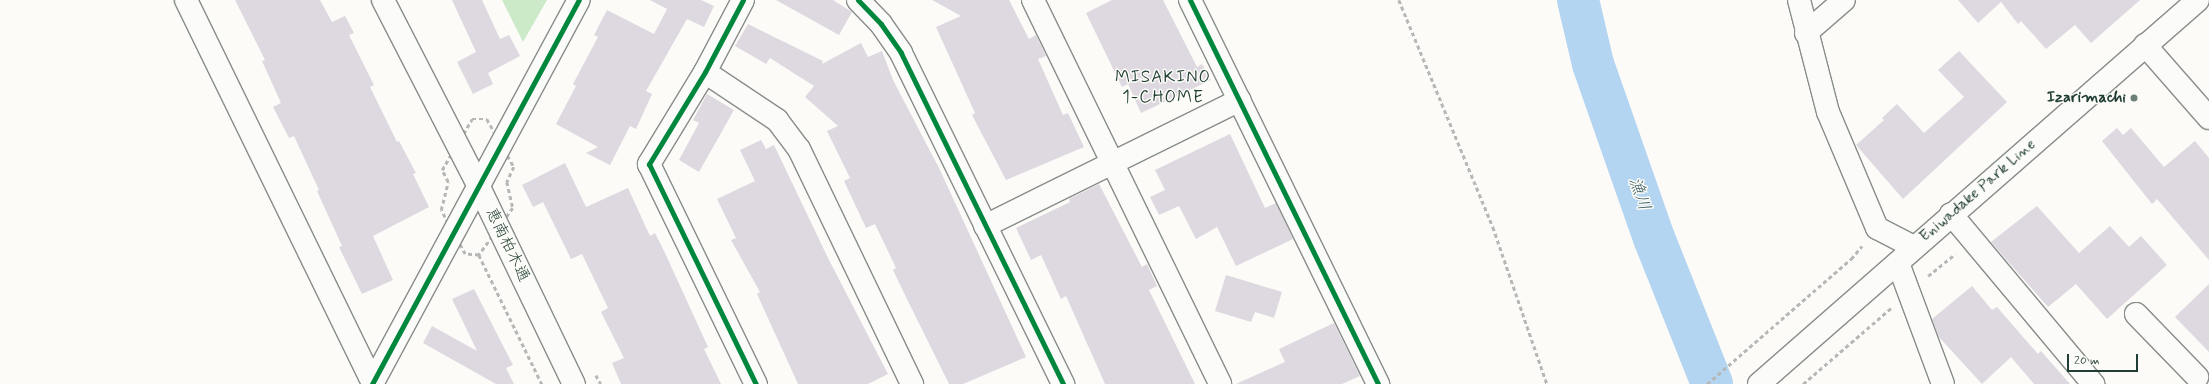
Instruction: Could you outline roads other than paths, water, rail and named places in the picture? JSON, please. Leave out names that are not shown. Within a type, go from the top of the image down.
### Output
[{"type":"street","points":[[186,0],[372,383]]},
{"type":"street","name":"恵南柏木通","points":[[383,0],[479,186],[574,384]]},
{"type":"street","points":[[372,383],[579,0]]},
{"type":"street","points":[[743,0],[705,72],[649,164],[756,384]]},
{"type":"street","points":[[858,0],[881,24],[901,53],[1059,383]]},
{"type":"street","points":[[1033,0],[1220,384]]},
{"type":"street","points":[[1190,0],[1378,384]]},
{"type":"street","points":[[1799,0],[1806,33],[1828,112],[1876,228],[1914,247]]},
{"type":"street","points":[[1806,33],[1844,0]]},
{"type":"street","name":"Eniwadake Park Line","points":[[1760,384],[1898,263],[1951,214],[2198,0]]},
{"type":"street","points":[[2145,45],[2209,118]]},
{"type":"street","points":[[705,72],[777,120],[799,149],[912,384]]},
{"type":"street","points":[[985,226],[1111,162],[1240,100]]},
{"type":"street","points":[[1951,214],[2093,384]]},
{"type":"street","points":[[1898,263],[1943,384]]},
{"type":"street","points":[[2136,314],[2198,376]]},
{"type":"waterway","name":"漁川","points":[[1578,0],[1593,64],[1654,238],[1712,384]]},
{"type":"place","name":"Izarimachi","points":[[2134,98]]},
{"type":"district","name":"MISAKINO 1-CHOME","points":[[1163,88]]}]
